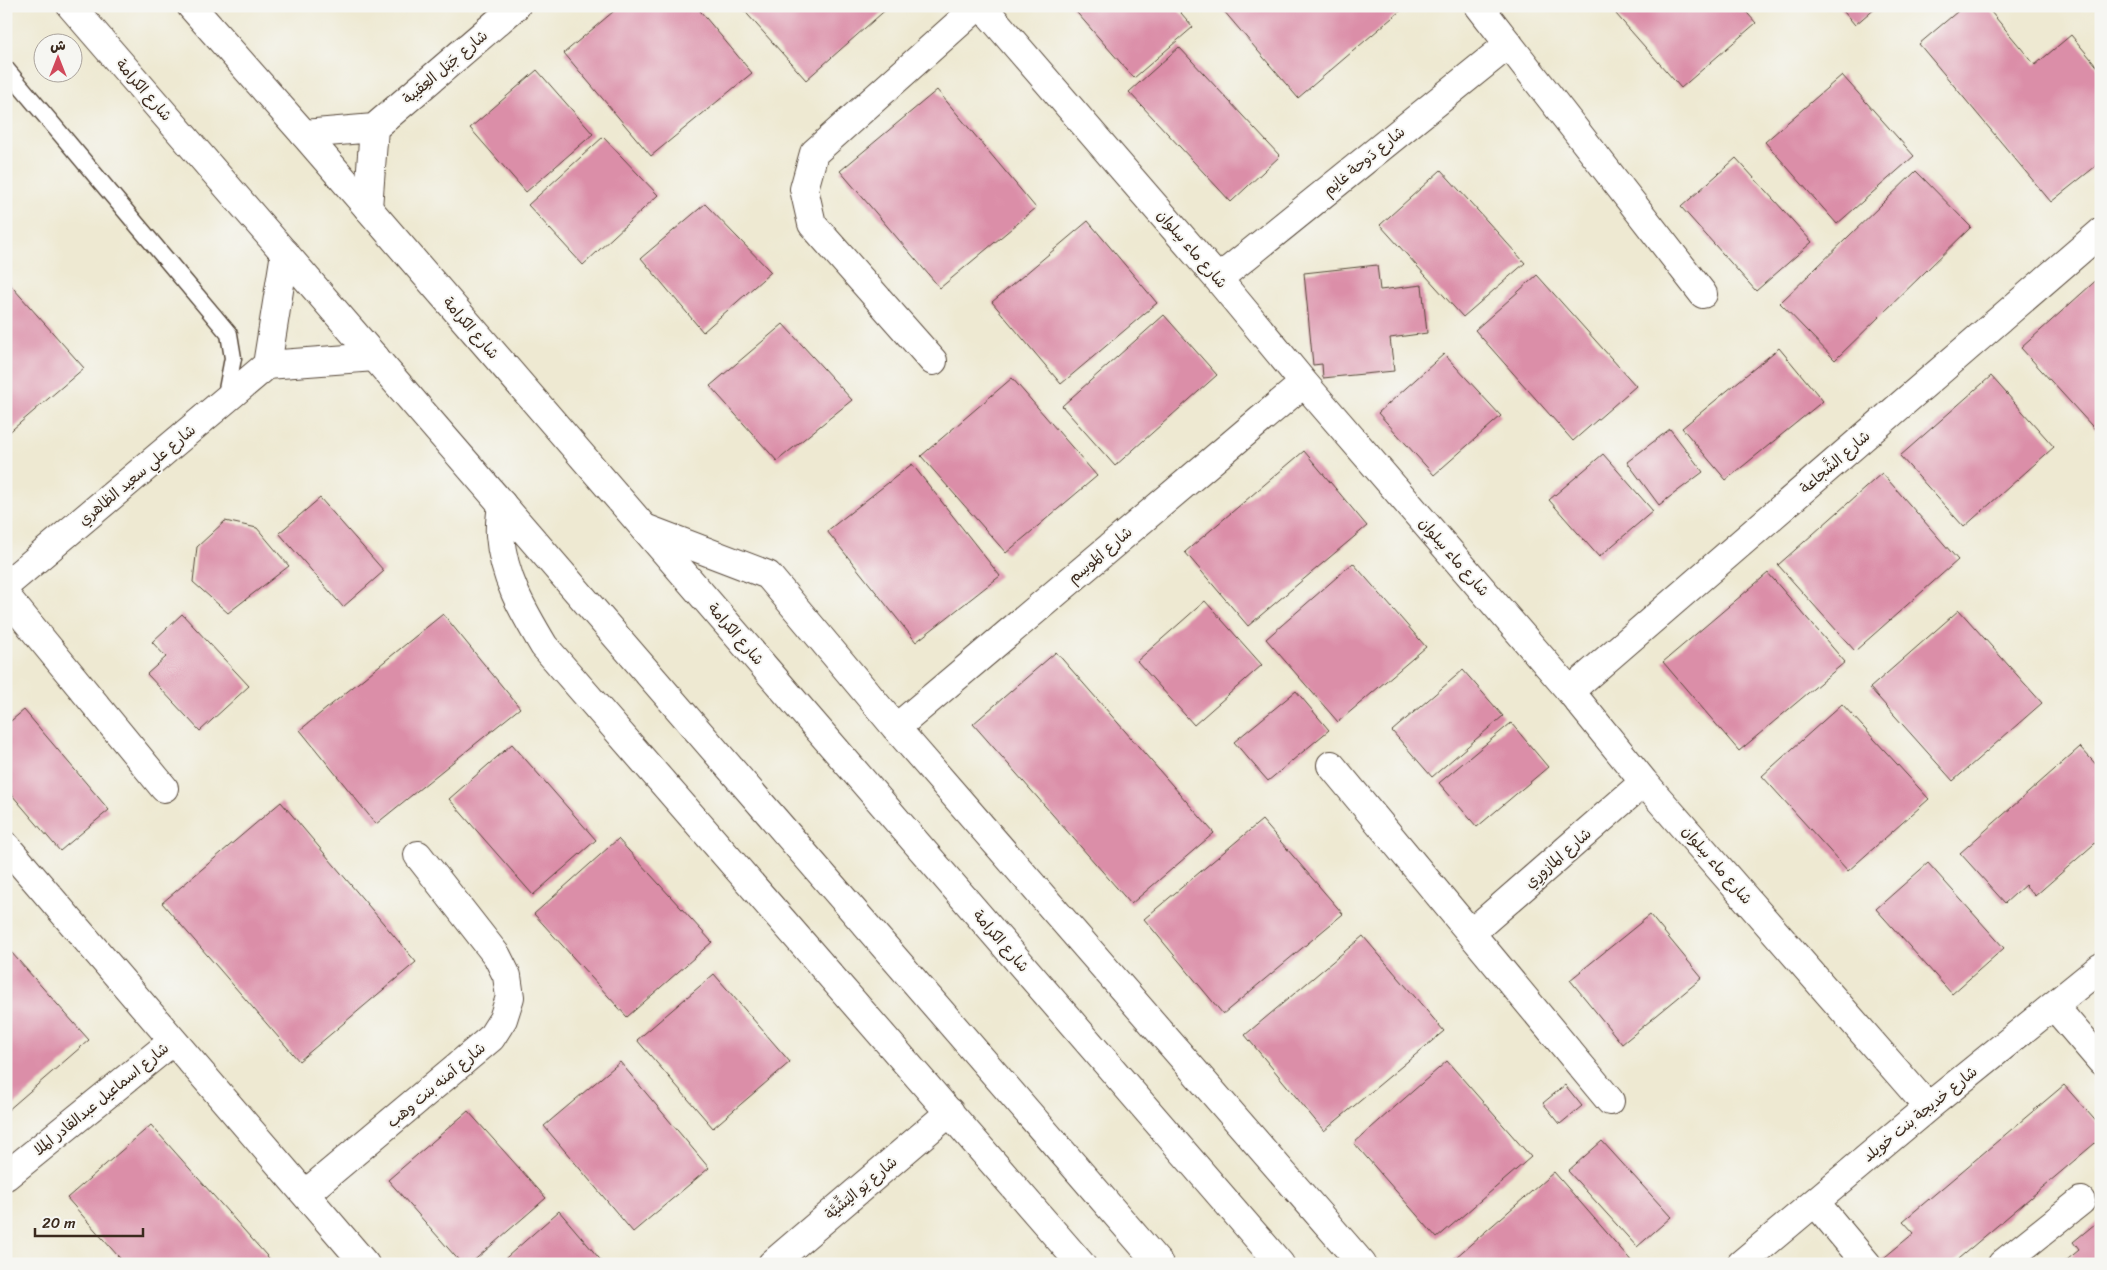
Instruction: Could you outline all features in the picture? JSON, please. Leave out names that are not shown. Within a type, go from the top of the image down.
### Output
[{"type":"street","name":"شارع الكرامة","points":[[71,6],[1159,1264]]},
{"type":"street","name":"شارع الكرامة","points":[[191,6],[304,134],[1280,1264]]},
{"type":"street","name":"شارع جَبَل العِقيبة","points":[[374,128],[516,6]]},
{"type":"street","name":"شارع ماء سِلوان","points":[[933,361],[812,224],[804,189],[814,153],[980,6],[1218,279],[1304,383],[1570,691],[1644,782],[1928,1107]]},
{"type":"street","points":[[1479,6],[1703,294]]},
{"type":"street","name":"شارع دَوحة غانِم","points":[[1218,279],[1509,44]]},
{"type":"street","points":[[304,134],[374,128],[368,208]]},
{"type":"street","name":"شارع الشَّجاعة","points":[[1570,691],[2101,232]]},
{"type":"street","points":[[285,253],[267,366],[375,357]]},
{"type":"street","name":"شارع علي سعيد الظاهري","points":[[6,585],[267,366]]},
{"type":"street","name":"شارع المَوسِم","points":[[896,728],[1304,383]]},
{"type":"street","points":[[502,504],[500,534],[505,568],[517,601],[544,646],[1081,1264]]},
{"type":"street","points":[[645,528],[768,575],[896,728],[1362,1264]]},
{"type":"street","points":[[6,596],[164,788]]},
{"type":"street","points":[[1331,765],[1610,1101]]},
{"type":"street","name":"شارع المازورِي","points":[[1471,933],[1644,782]]},
{"type":"street","points":[[6,846],[365,1264]]},
{"type":"street","name":"شارع آمنه بنت وهب","points":[[305,1194],[491,1038],[503,1019],[510,997],[506,976],[497,956],[418,854]]},
{"type":"street","name":"شارع خديجة بنت خويلد","points":[[1741,1264],[1928,1107],[2101,967]]},
{"type":"street","points":[[2054,1006],[2101,1061]]},
{"type":"street","name":"شارع اسماعيل عبدالقادر الملا","points":[[6,1176],[173,1041]]},
{"type":"street","name":"شارع يَو اليَشِّيَّة","points":[[772,1264],[950,1112]]},
{"type":"street","points":[[2002,1264],[2081,1201]]},
{"type":"street","points":[[1815,1202],[1867,1264]]},
{"type":"lane","points":[[6,69],[229,334],[233,358],[225,402]]},
{"type":"building","points":[[620,6],[696,6],[752,73],[651,156],[564,53]]},
{"type":"building","points":[[740,6],[890,6],[806,80]]},
{"type":"building","points":[[1071,6],[1175,6],[1193,27],[1134,78]]},
{"type":"building","points":[[1228,6],[1406,6],[1298,98],[1223,10]]},
{"type":"building","points":[[1625,6],[1741,6],[1756,23],[1681,88],[1616,14]]},
{"type":"building","points":[[1839,6],[1877,6],[1855,25]]},
{"type":"building","points":[[1964,6],[1986,6],[2035,65],[2071,35],[2101,71],[2101,162],[2051,202],[1919,44]]},
{"type":"building","points":[[1179,47],[1280,156],[1231,202],[1129,92]]},
{"type":"building","points":[[537,70],[593,134],[526,192],[470,128]]},
{"type":"building","points":[[1842,75],[1914,156],[1837,224],[1765,142]]},
{"type":"building","points":[[937,90],[1036,208],[940,288],[840,171]]},
{"type":"building","points":[[603,137],[658,195],[583,265],[528,205]]},
{"type":"building","points":[[1736,158],[1812,242],[1756,291],[1681,207]]},
{"type":"building","points":[[1441,170],[1525,263],[1463,317],[1380,225]]},
{"type":"building","points":[[1916,171],[1971,227],[1835,360],[1780,303]]},
{"type":"building","points":[[705,204],[771,272],[703,332],[641,258]]},
{"type":"building","points":[[1088,221],[1157,303],[1061,384],[992,302]]},
{"type":"building","points":[[1377,265],[1380,290],[1422,285],[1427,333],[1390,338],[1394,371],[1323,378],[1322,364],[1313,365],[1304,273]]},
{"type":"building","points":[[1537,275],[1636,386],[1573,441],[1475,330]]},
{"type":"building","points":[[2101,276],[2101,436],[2021,348]]},
{"type":"building","points":[[6,280],[84,368],[6,435]]},
{"type":"building","points":[[1164,315],[1217,375],[1115,466],[1062,406]]},
{"type":"building","points":[[783,324],[852,400],[777,461],[710,386]]},
{"type":"building","points":[[1779,348],[1823,401],[1726,480],[1682,428]]},
{"type":"building","points":[[1444,354],[1501,416],[1434,475],[1378,413]]},
{"type":"building","points":[[1991,376],[2054,447],[1964,527],[1900,456]]},
{"type":"building","points":[[1012,378],[1097,476],[1006,553],[921,456]]},
{"type":"building","points":[[1670,429],[1703,472],[1659,505],[1627,462]]},
{"type":"building","points":[[1304,451],[1367,526],[1248,626],[1185,552]]},
{"type":"building","points":[[1603,454],[1653,511],[1599,557],[1549,500]]},
{"type":"building","points":[[912,464],[1000,576],[916,642],[827,531]]},
{"type":"building","points":[[1882,473],[1958,560],[1855,651],[1778,565]]},
{"type":"building","points":[[320,498],[384,571],[343,607],[279,533]]},
{"type":"building","points":[[225,521],[257,528],[289,566],[228,613],[193,582],[197,547]]},
{"type":"building","points":[[1353,563],[1426,647],[1338,722],[1266,639]]},
{"type":"building","points":[[1768,573],[1845,662],[1739,751],[1663,662]]},
{"type":"building","points":[[1205,601],[1262,665],[1194,725],[1137,661]]},
{"type":"building","points":[[1959,610],[2042,703],[1953,781],[1870,688]]},
{"type":"building","points":[[182,614],[249,686],[200,731],[147,674],[166,657],[152,642]]},
{"type":"building","points":[[443,614],[520,708],[376,824],[300,730]]},
{"type":"building","points":[[1056,652],[1214,833],[1131,904],[973,724]]},
{"type":"building","points":[[1463,670],[1503,716],[1432,777],[1392,731]]},
{"type":"building","points":[[1296,691],[1329,730],[1268,781],[1234,742]]},
{"type":"building","points":[[1842,704],[1929,799],[1848,871],[1762,776]]},
{"type":"building","points":[[24,710],[109,810],[60,851],[6,788],[6,725]]},
{"type":"building","points":[[1511,723],[1548,767],[1477,827],[1439,783]]},
{"type":"building","points":[[512,744],[596,840],[533,895],[449,799]]},
{"type":"building","points":[[2080,747],[2101,770],[2101,838],[2035,896],[2025,885],[2005,903],[1960,853]]},
{"type":"building","points":[[281,802],[416,962],[299,1061],[162,903]]},
{"type":"building","points":[[1262,820],[1343,914],[1223,1014],[1144,919]]},
{"type":"building","points":[[618,839],[712,942],[627,1017],[534,914]]},
{"type":"building","points":[[1928,863],[2004,948],[1952,994],[1876,909]]},
{"type":"building","points":[[1650,915],[1702,978],[1622,1044],[1570,980]]},
{"type":"building","points":[[1363,936],[1444,1031],[1324,1131],[1245,1035]]},
{"type":"building","points":[[11,952],[89,1040],[7,1111],[6,956]]},
{"type":"building","points":[[714,974],[790,1062],[713,1128],[637,1040]]},
{"type":"building","points":[[1447,1061],[1531,1157],[1437,1238],[1354,1143]]},
{"type":"building","points":[[620,1062],[709,1168],[633,1232],[544,1126]]},
{"type":"building","points":[[1565,1085],[1582,1106],[1560,1124],[1543,1103]]},
{"type":"building","points":[[2064,1085],[2101,1127],[2101,1138],[1952,1264],[1882,1264],[1880,1261],[1914,1233],[1903,1221]]},
{"type":"building","points":[[468,1111],[546,1198],[470,1264],[462,1264],[388,1180]]},
{"type":"building","points":[[151,1125],[274,1264],[125,1264],[67,1198]]},
{"type":"building","points":[[1602,1141],[1671,1217],[1637,1247],[1568,1171]]},
{"type":"building","points":[[1554,1172],[1634,1264],[1448,1264]]},
{"type":"building","points":[[559,1211],[604,1264],[499,1264]]},
{"type":"building","points":[[2101,1219],[2101,1264],[2062,1264],[2079,1250],[2073,1242]]}]
